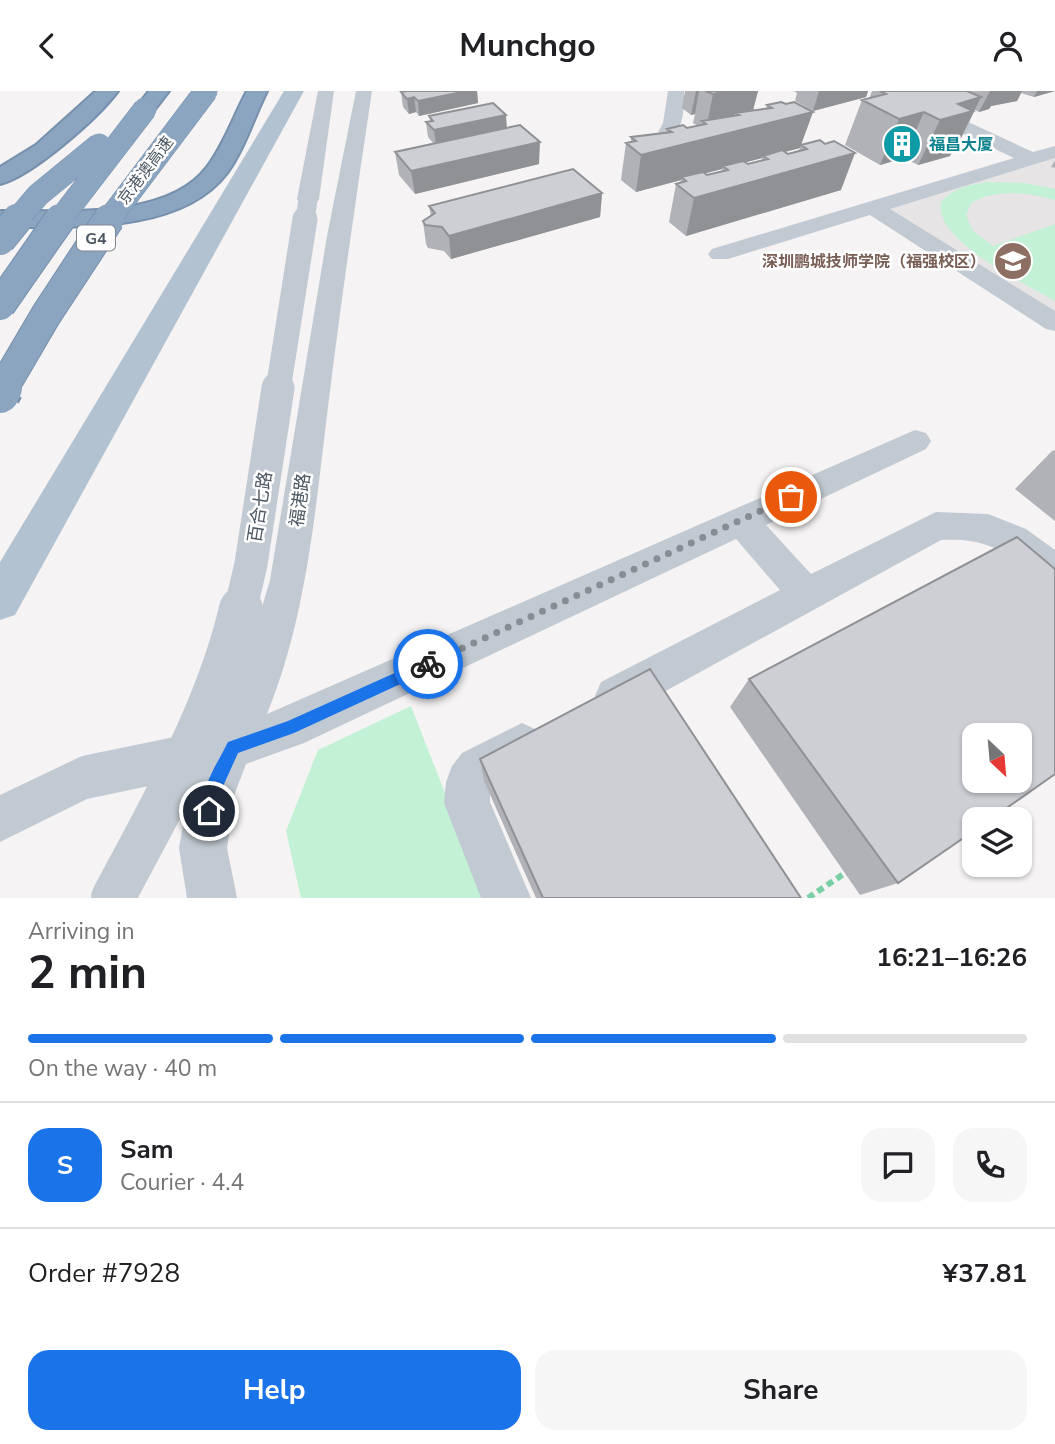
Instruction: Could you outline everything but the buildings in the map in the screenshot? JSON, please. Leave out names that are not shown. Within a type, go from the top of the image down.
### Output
[{"type":"highway","points":[[0,177],[44,150],[108,91]]},
{"type":"highway","name":"京港澳高速","points":[[0,394],[93,242],[127,193],[206,91]]},
{"type":"highway","points":[[0,219],[122,214],[167,205],[194,193],[209,181],[257,91]]},
{"type":"highway","points":[[0,240],[38,195],[152,100]]},
{"type":"highway","name":"G4","points":[[0,305],[42,243],[152,100]]},
{"type":"main road","points":[[0,601],[293,91]]},
{"type":"street","name":"百合七路","points":[[113,898],[176,778],[214,697],[235,633],[251,564],[326,91]]},
{"type":"street","name":"福港路","points":[[212,898],[203,848],[212,793],[262,676],[288,580],[338,236],[364,91]]},
{"type":"street","points":[[657,153],[664,144],[675,115],[676,91]]},
{"type":"street","points":[[887,91],[984,137],[1047,162]]},
{"type":"street","points":[[984,137],[1010,129]]},
{"type":"street","points":[[720,254],[873,208],[1047,162]]},
{"type":"street","points":[[873,208],[1055,323]]},
{"type":"street","points":[[0,819],[82,778],[233,747],[289,728],[915,441]]},
{"type":"street","points":[[741,520],[807,595]]},
{"type":"street","points":[[587,711],[936,526],[985,526],[1021,542],[1055,571]]},
{"type":"street","points":[[506,898],[467,803],[468,782],[478,769],[550,730]]},
{"type":"street","points":[[82,778],[146,789],[182,813],[203,848]]},
{"type":"path","points":[[808,898],[845,873]]},
{"type":"shaded area","name":"深圳鹏城技师学院（福强校区）","points":[[1055,158],[1055,312],[888,209]]},
{"type":"green space","points":[[987,182],[1024,183],[1055,189],[1055,200],[1024,194],[991,195],[971,203],[966,215],[973,231],[993,246],[1055,224],[1055,301],[1004,272],[966,246],[942,217],[941,202],[951,193]]},
{"type":"green space","points":[[411,706],[486,898],[301,898],[286,831],[318,750]]},
{"type":"way so far","points":[[428,664],[791,497]]},
{"type":"place","name":"福昌大厦","points":[[902,144]]},
{"type":"place","name":"深圳鹏城技师学院（福强校区）","points":[[1013,261]]},
{"type":"route","points":[[209,811],[212,793],[233,747],[289,728],[428,664]]}]
